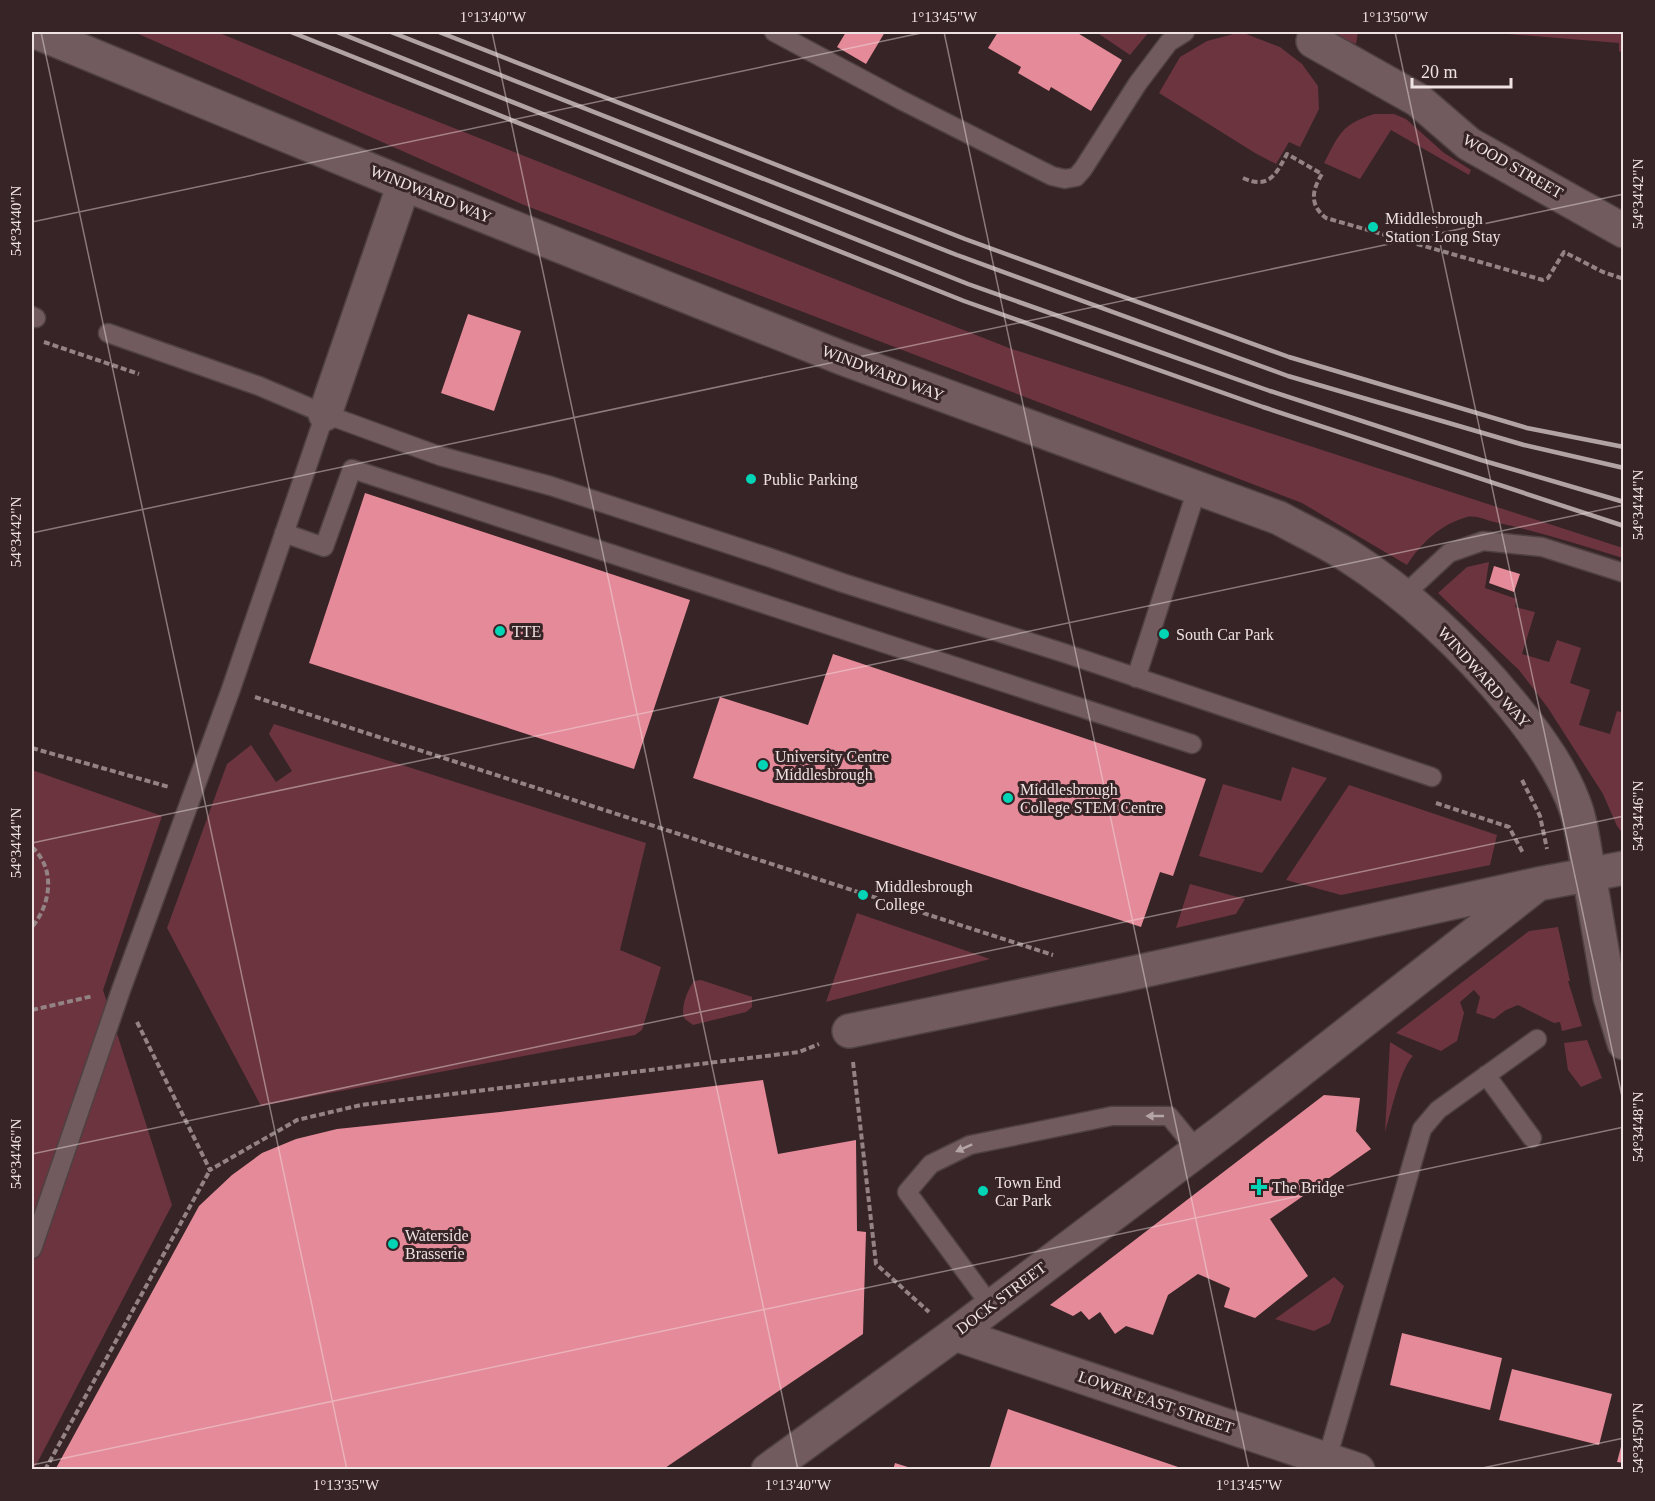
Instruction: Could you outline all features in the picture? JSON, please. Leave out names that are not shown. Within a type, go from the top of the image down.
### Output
[{"type":"street","name":"WINDWARD WAY","points":[[36,32],[405,184],[842,358],[1279,518],[1347,555],[1404,596],[1455,640],[1536,734],[1563,779],[1577,812],[1610,998],[1623,1043]]},
{"type":"street","name":"WOOD STREET","points":[[1304,36],[1418,100],[1470,144],[1623,231]]},
{"type":"street","points":[[325,414],[405,184]]},
{"type":"street","points":[[849,1031],[1119,976],[1546,882],[1623,868]]},
{"type":"street","name":"DOCK STREET","points":[[768,1470],[954,1334],[1232,1124],[1546,882]]},
{"type":"street","name":"LOWER EAST STREET","points":[[954,1334],[1315,1461],[1358,1470]]},
{"type":"lane","points":[[774,32],[901,100],[1052,176],[1065,179],[1076,177],[1083,169],[1138,83],[1169,42],[1185,32]]},
{"type":"lane","points":[[108,333],[259,386],[325,414],[440,456],[551,486],[1432,777]]},
{"type":"lane","points":[[32,1249],[122,990],[231,689],[325,414]]},
{"type":"lane","points":[[284,533],[324,547],[352,469],[1192,744]]},
{"type":"lane","points":[[1136,678],[1197,489]]},
{"type":"lane","points":[[1404,596],[1449,553],[1483,541],[1542,547],[1623,573]]},
{"type":"lane","points":[[1315,1461],[1422,1129],[1438,1110],[1537,1039]]},
{"type":"lane","points":[[1486,1075],[1532,1138]]},
{"type":"lane","points":[[991,1306],[907,1192],[931,1164],[970,1145],[1112,1116],[1169,1116],[1197,1150]]},
{"type":"path","points":[[1243,178],[1265,182],[1277,172],[1287,154],[1323,174],[1316,184],[1313,196],[1319,212],[1326,218],[1543,280],[1548,278],[1564,252],[1603,272],[1623,279]]},
{"type":"path","points":[[231,689],[1059,957]]},
{"type":"path","points":[[32,748],[193,794]]},
{"type":"path","points":[[1519,773],[1540,816],[1546,882]]},
{"type":"path","points":[[32,846],[45,865],[49,881],[48,898],[42,913],[32,927]]},
{"type":"path","points":[[32,1010],[122,990],[210,1170]]},
{"type":"path","points":[[45,1470],[210,1170],[297,1120],[361,1105],[799,1052],[849,1031]]},
{"type":"shaded area","points":[[134,32],[217,32],[1009,348],[1623,548],[1623,558],[1543,534],[1470,517],[1449,524],[1432,535],[1407,565],[1302,503],[524,205]]},
{"type":"shaded area","points":[[1096,32],[1149,32],[1130,55]]},
{"type":"shaded area","points":[[1241,32],[1280,47],[1302,64],[1318,86],[1319,109],[1300,147],[1289,142],[1276,164],[1159,93],[1180,57],[1207,41]]},
{"type":"shaded area","points":[[1325,32],[1358,32],[1356,44]]},
{"type":"shaded area","points":[[1483,32],[1623,32],[1623,53],[1619,51],[1619,43]]},
{"type":"shaded area","points":[[1374,114],[1394,114],[1406,119],[1444,153],[1471,170],[1469,175],[1391,130],[1360,179],[1324,163],[1334,144],[1348,126]]},
{"type":"shaded area","points":[[1489,562],[1485,588],[1517,599],[1515,607],[1535,612],[1522,654],[1549,662],[1557,640],[1581,648],[1570,683],[1590,690],[1579,725],[1610,734],[1617,711],[1623,713],[1623,834],[1603,794],[1548,708],[1519,670],[1438,593],[1467,567]]},
{"type":"shaded area","points":[[274,724],[646,843],[620,950],[661,967],[642,1030],[635,1035],[261,1106],[167,928],[227,764],[251,745],[276,782],[292,771],[269,734]]},
{"type":"shaded area","points":[[1292,767],[1327,778],[1262,873],[1199,856],[1223,784],[1281,801]]},
{"type":"shaded area","points":[[32,770],[162,816],[103,990],[172,1205],[32,1470]]},
{"type":"shaded area","points":[[1349,785],[1497,835],[1490,865],[1341,895],[1286,880]]},
{"type":"shaded area","points":[[1190,884],[1245,899],[1236,914],[1176,928]]},
{"type":"shaded area","points":[[857,913],[990,959],[826,1002]]},
{"type":"shaded area","points":[[1558,927],[1570,981],[1568,981],[1582,1026],[1562,1031],[1560,1022],[1554,1023],[1518,1005],[1494,1019],[1476,1013],[1480,997],[1474,990],[1460,1002],[1464,1013],[1457,1041],[1441,1051],[1396,1033],[1529,931]]},
{"type":"shaded area","points":[[701,980],[752,997],[752,1007],[746,1012],[693,1025],[685,1019],[683,1010],[687,994],[694,981]]},
{"type":"shaded area","points":[[1587,1040],[1602,1078],[1581,1087],[1568,1070],[1564,1043]]},
{"type":"shaded area","points":[[1390,1042],[1413,1056],[1400,1081],[1385,1132]]},
{"type":"shaded area","points":[[1334,1277],[1344,1286],[1330,1323],[1314,1331],[1275,1319]]},
{"type":"building","points":[[846,32],[885,32],[866,64],[837,47]]},
{"type":"building","points":[[998,32],[1076,32],[1122,60],[1091,111],[1051,87],[1049,91],[1018,73],[1021,67],[988,48]]},
{"type":"building","points":[[468,314],[521,331],[494,411],[441,393]]},
{"type":"building","name":"TTE","points":[[365,493],[690,600],[634,769],[309,663]]},
{"type":"building","points":[[1494,566],[1520,574],[1514,592],[1489,583]]},
{"type":"building","name":"Middlesbrough College STEM Centre","points":[[833,654],[1206,779],[1173,876],[1160,872],[1141,927],[693,778],[720,697],[808,725]]},
{"type":"building","points":[[763,1080],[778,1154],[856,1140],[857,1231],[866,1232],[863,1334],[662,1470],[55,1470],[199,1206],[232,1175],[262,1153],[296,1139],[337,1129]]},
{"type":"building","name":"The Bridge","points":[[1324,1095],[1360,1098],[1356,1131],[1371,1149],[1270,1219],[1308,1276],[1255,1318],[1224,1307],[1230,1288],[1198,1274],[1168,1295],[1153,1335],[1126,1326],[1115,1334],[1100,1312],[1089,1320],[1081,1311],[1073,1316],[1050,1305]]},
{"type":"building","points":[[1402,1333],[1502,1358],[1490,1410],[1390,1385]]},
{"type":"building","points":[[1512,1369],[1612,1394],[1599,1445],[1499,1420]]},
{"type":"building","points":[[1008,1409],[1184,1469],[1184,1470],[989,1470]]},
{"type":"building","points":[[1624,1439],[1624,1463],[1617,1462]]},
{"type":"building","points":[[895,1463],[914,1469],[914,1470],[893,1470]]},
{"type":"railway","points":[[291,32],[964,301],[1263,407],[1624,526]]},
{"type":"railway","points":[[337,32],[968,284],[1270,391],[1481,460],[1624,502]]},
{"type":"railway","points":[[391,32],[957,255],[1288,376],[1524,445],[1624,468]]},
{"type":"railway","points":[[439,32],[965,239],[1289,357],[1527,428],[1624,447]]},
{"type":"place","name":"Middlesbrough Station Long Stay","points":[[1373,227]]},
{"type":"place","name":"Public Parking","points":[[751,479]]},
{"type":"place","name":"TTE","points":[[500,631]]},
{"type":"place","name":"South Car Park","points":[[1164,634]]},
{"type":"place","name":"University Centre Middlesbrough","points":[[763,765]]},
{"type":"place","name":"Middlesbrough College STEM Centre","points":[[1008,798]]},
{"type":"place","name":"Middlesbrough College","points":[[863,895]]},
{"type":"place","name":"The Bridge","points":[[1259,1187]]},
{"type":"place","name":"Town End Car Park","points":[[983,1191]]},
{"type":"place","name":"Waterside Brasserie","points":[[393,1244]]}]
